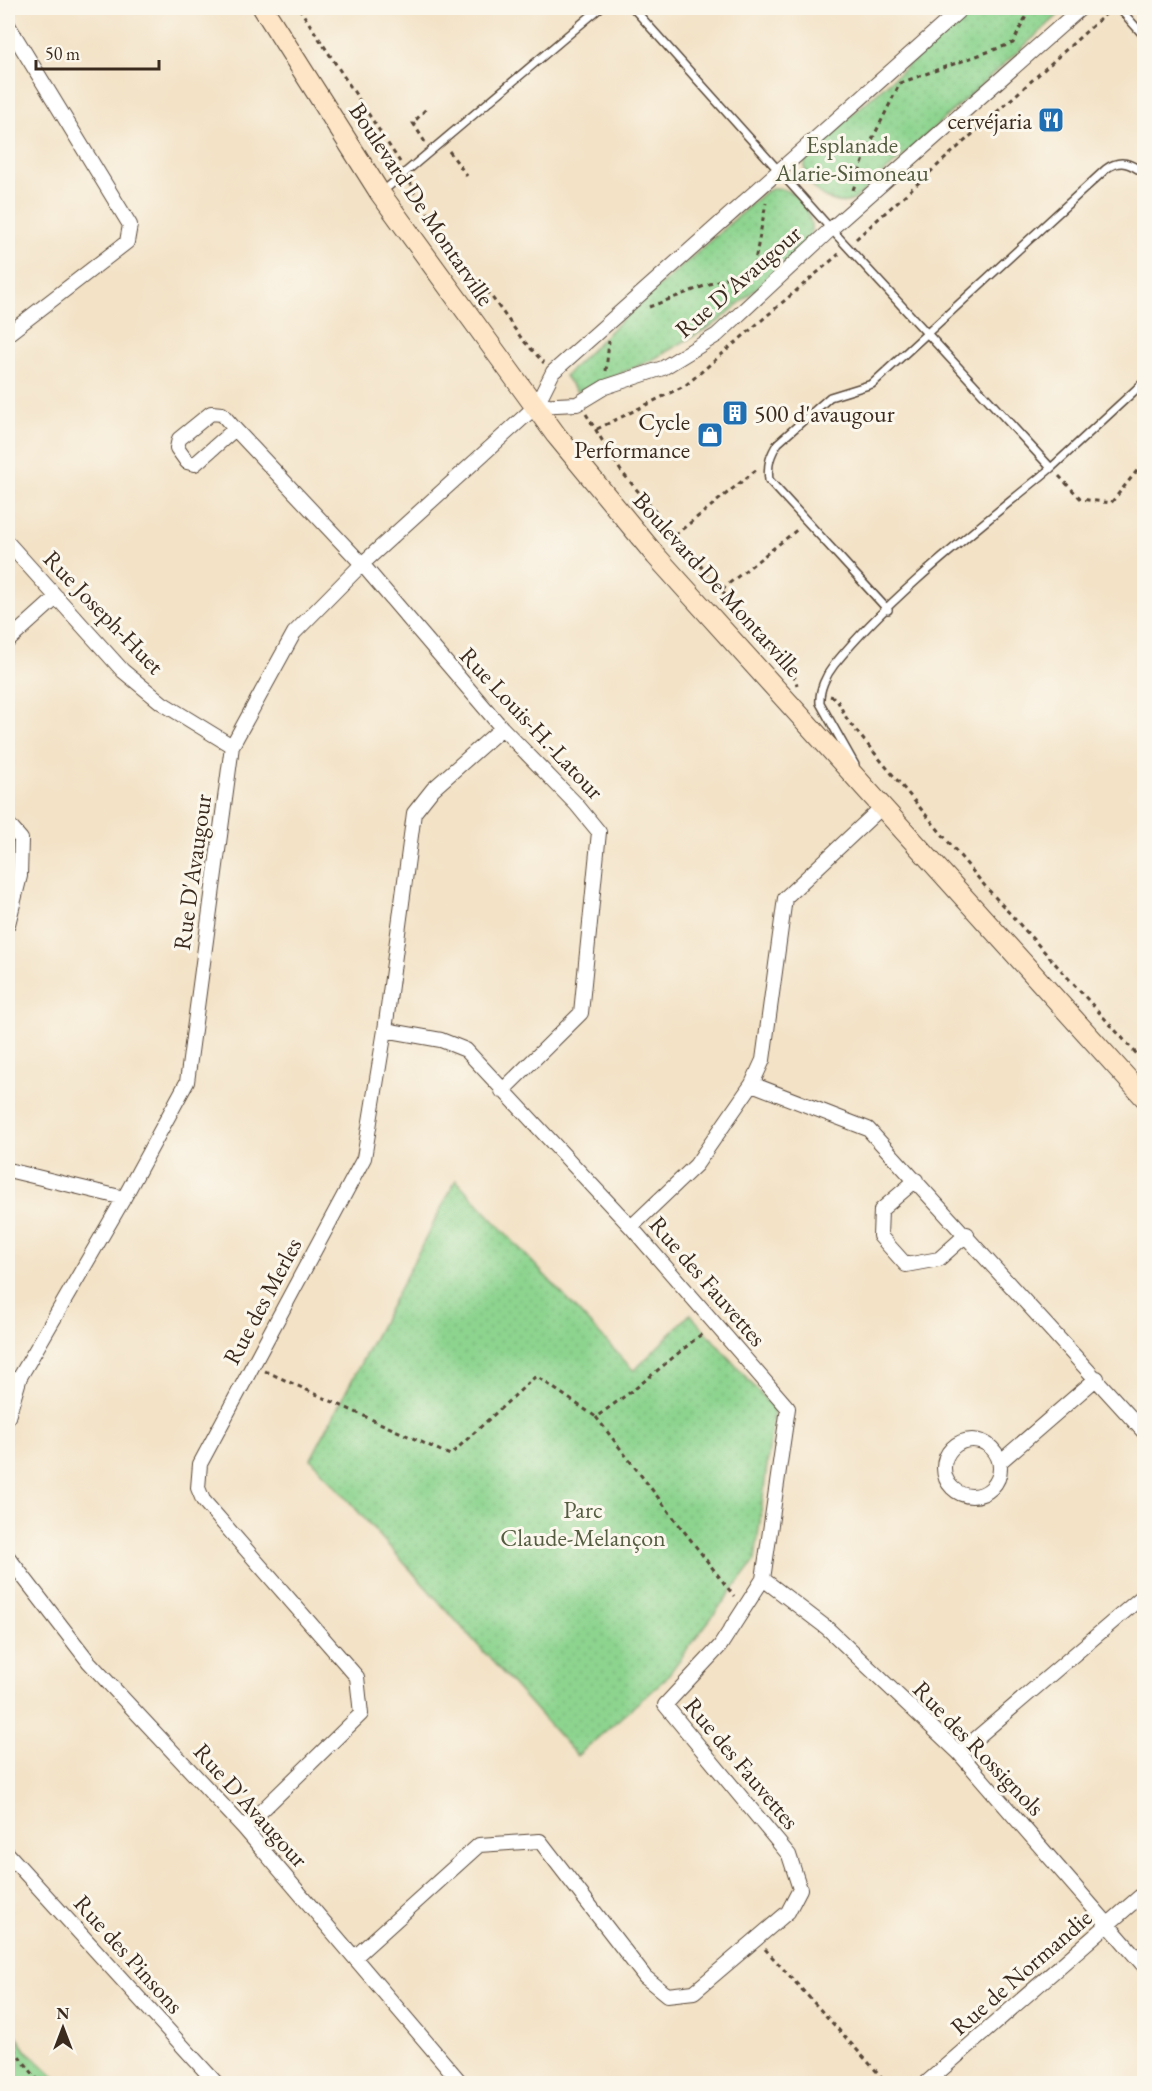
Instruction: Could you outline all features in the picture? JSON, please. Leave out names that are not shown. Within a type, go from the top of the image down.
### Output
[{"type":"street","name":"Boulevard De Montarville","points":[[263,8],[380,193],[536,406],[656,556],[1144,1097]]},
{"type":"street","name":"Rue D'Avaugour","points":[[8,1418],[14,1375],[124,1198],[187,1082],[232,746],[294,633],[362,564],[536,406],[553,372],[962,8]]},
{"type":"street","name":"Rue D'Avaugour","points":[[536,406],[578,404],[605,387],[663,368],[717,335],[1081,8]]},
{"type":"street","points":[[8,25],[130,225],[127,242],[8,334]]},
{"type":"street","name":"Rue Louis-H.-Latour","points":[[235,429],[362,564],[502,728],[576,804],[599,832],[581,1014],[502,1091]]},
{"type":"street","name":"Rue Joseph-Huet","points":[[8,543],[123,671],[162,703],[232,746]]},
{"type":"street","points":[[8,641],[57,597]]},
{"type":"street","name":"Rue des Merles","points":[[244,1828],[361,1713],[357,1677],[215,1516],[198,1488],[200,1464],[364,1158],[386,1030],[414,813],[427,795],[502,728]]},
{"type":"street","points":[[631,1227],[696,1165],[752,1084],[763,1060],[785,898],[883,806]]},
{"type":"street","points":[[8,824],[21,839],[20,876],[8,924]]},
{"type":"street","name":"Rue des Fauvettes","points":[[355,1957],[479,1845],[540,1841],[645,1977],[667,1995],[694,1992],[788,1912],[800,1889],[789,1855],[665,1705],[720,1646],[764,1579],[788,1408],[631,1227],[466,1050],[441,1040],[386,1030]]},
{"type":"street","points":[[752,1084],[868,1129],[967,1234],[1144,1432]]},
{"type":"street","points":[[8,1170],[124,1198]]},
{"type":"street","points":[[916,1180],[881,1210],[880,1236],[906,1265],[939,1259],[967,1234]]},
{"type":"street","points":[[1000,1462],[992,1447],[976,1439],[968,1439],[952,1446],[946,1454],[944,1474],[947,1483],[963,1495],[982,1494],[997,1481],[1000,1462],[1096,1378]]},
{"type":"street","name":"Rue D'Avaugour","points":[[8,1557],[89,1662],[244,1828],[462,2084]]},
{"type":"street","name":"Rue des Rossignols","points":[[764,1579],[827,1628],[958,1753],[1144,1966]]},
{"type":"street","points":[[958,1753],[1144,1594]]},
{"type":"street","name":"Rue des Pinsons","points":[[8,1854],[216,2084]]},
{"type":"street","name":"Rue de Normandie","points":[[925,2084],[1144,1893]]},
{"type":"lane","points":[[380,193],[600,8]]},
{"type":"lane","points":[[633,8],[780,172]]},
{"type":"lane","points":[[1119,8],[1144,36]]},
{"type":"lane","points":[[888,610],[769,480],[770,459],[778,443],[831,397],[872,384],[1106,169],[1118,162],[1125,162],[1144,173]]},
{"type":"lane","name":"Rue D'Avaugour","points":[[780,172],[837,225]]},
{"type":"lane","points":[[837,225],[847,247],[1051,468]]},
{"type":"lane","points":[[865,786],[858,768],[823,711],[820,694],[833,666],[919,579],[1051,468],[1144,382]]},
{"type":"path","name":"Boulevard De Montarville","points":[[298,8],[403,167]]},
{"type":"path","points":[[837,225],[867,150],[900,83],[1013,43],[1030,8]]},
{"type":"path","points":[[597,429],[686,385],[847,247],[1113,8]]},
{"type":"path","points":[[427,108],[413,123],[430,151]]},
{"type":"path","points":[[442,141],[467,176]]},
{"type":"path","points":[[797,157],[867,150]]},
{"type":"path","points":[[754,266],[768,183]]},
{"type":"path","name":"Boulevard De Montarville","points":[[413,191],[466,270],[486,289],[522,339],[548,366]]},
{"type":"path","points":[[644,309],[783,256]]},
{"type":"path","points":[[605,387],[611,322]]},
{"type":"path","name":"Boulevard De Montarville","points":[[586,415],[597,429],[621,471],[795,678],[801,691]]},
{"type":"path","points":[[675,535],[770,459]]},
{"type":"path","points":[[1051,468],[1081,499],[1111,503],[1144,462]]},
{"type":"path","points":[[722,589],[807,523]]},
{"type":"path","name":"Boulevard De Montarville","points":[[825,694],[836,698],[849,721],[985,886],[1144,1062]]},
{"type":"path","points":[[596,1417],[636,1388],[714,1323]]},
{"type":"path","points":[[253,1366],[450,1455],[536,1376],[596,1417],[744,1610]]},
{"type":"path","points":[[756,1939],[888,2084]]},
{"type":"path","points":[[8,2042],[41,2084]]},
{"type":"green space","name":"Esplanade Alarie-Simoneau","points":[[973,8],[1066,8],[854,200],[834,201],[816,190],[805,171],[805,161],[810,152]]},
{"type":"green space","name":"Esplanade Alarie-Simoneau","points":[[774,188],[792,193],[805,207],[811,225],[808,243],[718,322],[652,360],[577,392],[565,376],[616,325],[764,193]]},
{"type":"green space","name":"Parc Claude-Melançon","points":[[456,1180],[634,1371],[690,1314],[774,1409],[755,1560],[665,1679],[577,1756],[311,1459]]},
{"type":"green space","points":[[8,2023],[26,2050],[61,2083],[8,2083]]},
{"type":"place","name":"cervéjaria","points":[[1051,120]]},
{"type":"place","name":"500 d'avaugour","points":[[735,413]]},
{"type":"place","name":"Cycle Performance","points":[[710,435]]}]
